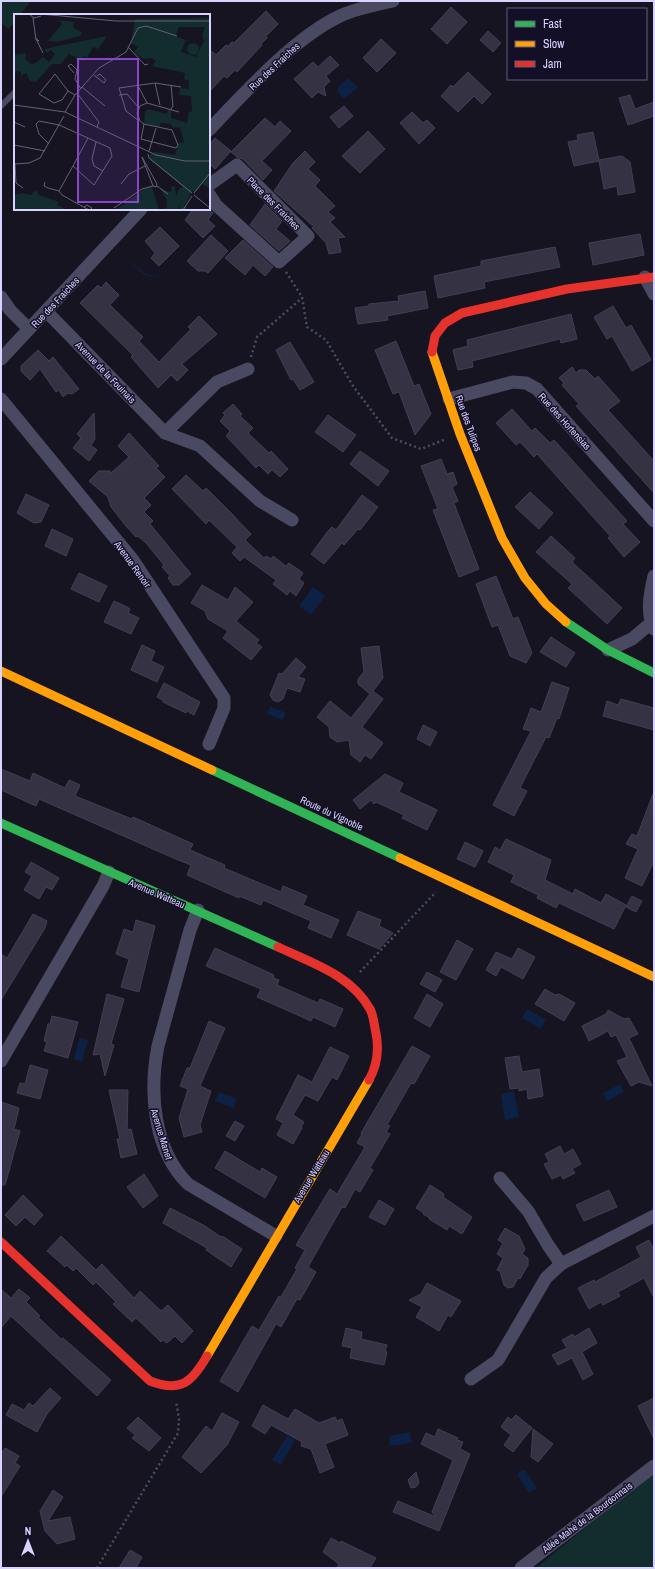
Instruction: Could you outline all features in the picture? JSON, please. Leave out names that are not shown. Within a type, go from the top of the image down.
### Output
[{"type":"street","name":"Rue des Fraiches","points":[[210,129],[296,44],[339,16],[365,7],[393,1]]},
{"type":"street","name":"Place des Fraiches","points":[[210,184],[237,165],[308,236],[279,262]]},
{"type":"street","points":[[210,196],[216,205],[279,262]]},
{"type":"street","name":"Rue des Fraiches","points":[[1,359],[140,210]]},
{"type":"street","points":[[649,277],[654,294]]},
{"type":"street","name":"Rue des Tulipes","points":[[649,277],[567,289],[462,313],[445,323],[435,336],[432,353],[460,434],[502,538],[525,578],[546,604],[572,627],[608,650],[654,673]]},
{"type":"street","points":[[1,297],[10,310],[29,329]]},
{"type":"street","name":"Avenue de la Fouinais","points":[[46,311],[165,433],[200,446],[260,501],[292,520]]},
{"type":"street","points":[[165,433],[217,382],[248,369]]},
{"type":"street","name":"Rue des Hortensias","points":[[449,399],[513,382],[526,383],[537,389],[654,521]]},
{"type":"street","name":"Avenue Renoir","points":[[1,399],[133,560],[224,698],[224,708],[209,744]]},
{"type":"street","points":[[608,650],[632,639],[653,626],[650,596],[654,576]]},
{"type":"street","name":"Route du Vignoble","points":[[1,671],[654,977]]},
{"type":"street","name":"Avenue Watteau","points":[[1,823],[198,910],[331,971],[350,984],[371,1010],[378,1045],[374,1071],[196,1375],[185,1383],[173,1386]]},
{"type":"street","points":[[1,1060],[109,872]]},
{"type":"street","name":"Avenue Manet","points":[[198,910],[190,930],[158,1046],[154,1069],[153,1105],[165,1149],[177,1173],[188,1184],[276,1236]]},
{"type":"street","points":[[500,1178],[528,1211],[561,1264]]},
{"type":"street","points":[[471,1379],[498,1360],[546,1278],[561,1264],[654,1216]]},
{"type":"street","points":[[1,1242],[150,1381],[162,1386],[173,1386]]},
{"type":"street","name":"Allée Mahé de la Bourdonnais","points":[[521,1568],[654,1466]]},
{"type":"lane","points":[[1,106],[14,93]]},
{"type":"path","points":[[279,262],[302,297],[307,327],[326,340],[353,386],[392,438],[421,449],[460,434]]},
{"type":"path","points":[[248,369],[257,337],[302,297]]},
{"type":"path","points":[[350,984],[436,892],[445,878]]},
{"type":"path","points":[[97,1568],[178,1433],[179,1419],[173,1386]]},
{"type":"green space","points":[[1,1],[31,1],[21,14],[14,14],[14,22],[9,29],[1,23]]},
{"type":"green space","points":[[654,1473],[654,1568],[536,1568],[637,1485]]},
{"type":"water","points":[[348,78],[358,87],[344,99],[338,93],[338,87]]},
{"type":"water","points":[[113,249],[146,274],[169,279],[145,275]]},
{"type":"water","points":[[313,587],[325,596],[311,615],[299,606]]},
{"type":"water","points":[[270,706],[286,713],[283,720],[267,714]]},
{"type":"water","points":[[527,1009],[546,1020],[541,1029],[522,1018]]},
{"type":"water","points":[[79,1038],[88,1040],[82,1062],[74,1059]]},
{"type":"water","points":[[620,1084],[624,1092],[607,1101],[603,1093]]},
{"type":"water","points":[[514,1091],[519,1117],[505,1120],[501,1094]]},
{"type":"water","points":[[219,1092],[237,1099],[233,1108],[215,1101]]},
{"type":"water","points":[[410,1432],[412,1443],[390,1446],[389,1436]]},
{"type":"water","points":[[287,1436],[295,1440],[281,1465],[272,1460]]},
{"type":"water","points":[[524,1469],[537,1488],[529,1493],[517,1474]]},
{"type":"building","points":[[451,7],[467,22],[447,44],[431,29]]},
{"type":"building","points":[[266,11],[278,24],[266,36],[267,38],[261,44],[262,45],[237,72],[235,70],[227,78],[224,76],[210,91],[210,50],[216,55],[226,45],[228,46],[232,42],[234,43]]},
{"type":"building","points":[[488,31],[501,43],[493,52],[480,40]]},
{"type":"building","points":[[381,39],[396,53],[377,72],[363,58]]},
{"type":"building","points":[[330,56],[339,65],[326,76],[330,81],[324,87],[326,96],[318,92],[312,98],[294,79],[313,62],[318,67]]},
{"type":"building","points":[[468,72],[491,94],[482,104],[474,96],[458,112],[441,96],[451,85],[453,87]]},
{"type":"building","points":[[630,95],[635,109],[654,102],[654,116],[628,125],[619,98]]},
{"type":"building","points":[[344,106],[353,116],[339,128],[330,117]]},
{"type":"building","points":[[412,112],[423,123],[427,120],[435,128],[419,144],[400,123]]},
{"type":"building","points":[[265,118],[275,127],[280,121],[291,131],[262,161],[272,170],[263,180],[243,159],[237,157],[231,152]]},
{"type":"building","points":[[368,131],[385,149],[360,173],[342,156]]},
{"type":"building","points":[[593,132],[599,160],[622,156],[630,162],[635,192],[618,195],[617,186],[604,189],[599,161],[574,166],[568,142],[578,140],[577,135]]},
{"type":"building","points":[[215,138],[231,151],[215,169],[210,164],[210,144]]},
{"type":"building","points":[[305,151],[315,162],[308,169],[320,180],[315,186],[335,206],[328,212],[335,218],[330,222],[345,237],[338,238],[341,252],[329,254],[326,243],[312,228],[314,227],[274,191],[293,163]]},
{"type":"building","points":[[265,204],[282,221],[276,229],[290,241],[279,251],[250,225]]},
{"type":"building","points":[[192,210],[210,210],[213,213],[208,220],[215,226],[203,238],[185,220]]},
{"type":"building","points":[[160,227],[179,246],[159,266],[151,258],[155,253],[145,241]]},
{"type":"building","points":[[640,234],[644,255],[593,265],[589,243]]},
{"type":"building","points":[[211,235],[228,251],[208,273],[205,271],[198,271],[187,261]]},
{"type":"building","points":[[243,240],[273,267],[265,276],[253,265],[245,275],[225,258]]},
{"type":"building","points":[[555,247],[560,267],[484,282],[485,288],[438,298],[434,276],[481,266],[481,261]]},
{"type":"building","points":[[106,282],[119,295],[110,305],[143,337],[139,341],[159,362],[191,329],[188,327],[199,316],[217,334],[182,364],[188,370],[177,381],[171,375],[158,388],[131,357],[133,355],[80,303],[98,285],[101,288]]},
{"type":"building","points":[[425,291],[428,308],[387,316],[388,320],[358,324],[355,308],[369,306],[369,304],[399,301],[398,296]]},
{"type":"building","points":[[613,306],[626,328],[631,325],[651,360],[632,371],[612,336],[607,339],[594,317]]},
{"type":"building","points":[[571,314],[577,339],[561,343],[560,339],[472,361],[473,367],[458,370],[453,350],[468,346],[467,340]]},
{"type":"building","points":[[396,341],[414,386],[419,384],[431,414],[415,435],[399,392],[393,394],[375,350]]},
{"type":"building","points":[[290,342],[314,382],[300,390],[293,379],[291,380],[276,350]]},
{"type":"building","points":[[38,350],[49,361],[53,357],[79,389],[72,394],[68,393],[63,397],[59,390],[56,392],[40,369],[30,380],[21,371],[21,366]]},
{"type":"building","points":[[572,367],[576,373],[579,370],[586,370],[595,379],[598,376],[620,401],[608,410],[654,461],[654,493],[576,406],[579,404],[562,385],[564,383],[559,378]]},
{"type":"building","points":[[233,404],[242,414],[240,416],[253,428],[248,433],[269,453],[271,451],[288,469],[280,477],[272,470],[268,474],[259,465],[256,468],[226,436],[230,431],[220,421],[225,415],[223,413]]},
{"type":"building","points":[[512,409],[532,431],[535,428],[550,443],[554,440],[627,521],[623,524],[640,542],[624,557],[608,538],[610,536],[537,454],[534,457],[520,442],[516,445],[496,423]]},
{"type":"building","points":[[94,413],[95,439],[91,445],[97,450],[89,461],[73,448],[81,438],[77,434]]},
{"type":"building","points":[[328,415],[356,435],[343,452],[315,432]]},
{"type":"building","points":[[129,433],[159,466],[156,468],[165,477],[144,498],[151,505],[144,512],[153,521],[150,524],[191,574],[179,585],[173,585],[168,578],[170,576],[162,567],[164,565],[146,543],[138,536],[136,537],[126,526],[111,507],[108,497],[89,481],[99,471],[110,471],[111,473],[129,457],[118,446]]},
{"type":"building","points":[[360,451],[389,471],[378,486],[350,464]]},
{"type":"building","points":[[441,459],[447,474],[453,472],[457,484],[452,487],[458,501],[454,503],[479,569],[459,577],[433,510],[438,509],[421,466]]},
{"type":"building","points":[[186,475],[203,491],[206,488],[251,534],[245,540],[264,558],[266,556],[271,559],[273,556],[286,566],[289,563],[303,573],[299,579],[304,583],[296,596],[290,591],[287,595],[273,584],[276,580],[244,557],[240,561],[232,553],[237,547],[209,520],[206,524],[172,489]]},
{"type":"building","points":[[530,492],[553,513],[539,529],[515,507]]},
{"type":"building","points":[[26,494],[49,505],[41,522],[34,523],[17,513]]},
{"type":"building","points":[[362,495],[378,507],[360,530],[358,529],[344,545],[342,543],[324,564],[311,554],[332,527],[336,530]]},
{"type":"building","points":[[52,529],[73,539],[66,556],[45,546]]},
{"type":"building","points":[[551,536],[575,558],[572,562],[622,608],[607,624],[568,588],[572,584],[536,552]]},
{"type":"building","points":[[79,573],[107,586],[99,602],[71,589]]},
{"type":"building","points":[[496,576],[513,619],[518,617],[532,653],[526,663],[510,656],[498,625],[492,627],[476,584]]},
{"type":"building","points":[[202,585],[228,600],[235,587],[253,602],[236,621],[259,640],[256,643],[262,647],[251,660],[223,638],[228,631],[208,619],[205,611],[191,603]]},
{"type":"building","points":[[114,601],[130,609],[128,613],[139,618],[131,634],[104,622]]},
{"type":"building","points":[[551,637],[575,653],[566,667],[540,652]]},
{"type":"building","points":[[142,645],[155,651],[151,661],[164,667],[157,682],[131,670]]},
{"type":"building","points":[[379,646],[383,678],[373,691],[383,699],[362,727],[383,743],[371,759],[365,755],[360,762],[351,755],[349,740],[337,742],[330,737],[329,727],[317,717],[330,701],[351,718],[370,694],[358,684],[358,679],[364,672],[361,648]]},
{"type":"building","points":[[296,658],[306,667],[298,677],[305,679],[300,692],[287,688],[283,699],[278,702],[273,700],[270,695],[279,673],[282,674]]},
{"type":"building","points":[[552,682],[569,688],[559,719],[557,718],[549,738],[546,737],[520,788],[527,791],[514,816],[493,805],[531,731],[523,729],[531,708],[541,712]]},
{"type":"building","points":[[164,683],[200,702],[194,715],[187,711],[186,713],[163,702],[163,700],[157,697]]},
{"type":"building","points":[[621,699],[654,708],[654,730],[603,716],[607,701],[618,705]]},
{"type":"building","points":[[423,725],[437,732],[430,746],[417,739]]},
{"type":"building","points":[[1,769],[30,781],[33,773],[65,788],[69,780],[80,785],[75,796],[132,819],[133,817],[193,844],[190,850],[225,865],[224,868],[281,892],[283,886],[307,896],[303,905],[339,920],[331,938],[308,928],[311,921],[263,900],[261,905],[239,896],[239,898],[187,875],[191,865],[39,799],[36,806],[1,790]]},
{"type":"building","points":[[385,774],[403,783],[399,792],[437,810],[427,830],[402,818],[404,815],[376,802],[374,804],[371,800],[360,809],[353,800]]},
{"type":"building","points":[[653,794],[654,861],[642,886],[625,878],[638,849],[626,844],[632,834],[637,836]]},
{"type":"building","points":[[506,839],[551,860],[545,880],[573,894],[575,889],[601,903],[606,894],[626,905],[614,929],[559,903],[556,908],[537,898],[538,895],[511,882],[514,875],[488,862],[495,847],[500,850]]},
{"type":"building","points":[[465,842],[483,851],[475,867],[457,859]]},
{"type":"building","points":[[31,862],[59,878],[52,890],[46,887],[39,899],[24,890],[32,876],[25,872]]},
{"type":"building","points":[[632,896],[642,901],[636,912],[626,907]]},
{"type":"building","points":[[358,911],[381,920],[379,926],[393,933],[379,949],[347,935]]},
{"type":"building","points":[[33,914],[47,921],[45,928],[1,1000],[1,954],[7,958]]},
{"type":"building","points":[[136,920],[155,926],[139,992],[121,987],[129,959],[116,954],[124,929],[133,932]]},
{"type":"building","points":[[457,940],[473,949],[456,980],[440,972]]},
{"type":"building","points":[[215,948],[274,975],[273,978],[279,980],[277,985],[318,1003],[320,999],[343,1009],[335,1027],[313,1017],[311,1021],[257,997],[261,989],[206,966]]},
{"type":"building","points":[[518,948],[535,957],[523,979],[501,967],[496,976],[486,970],[496,952],[512,959]]},
{"type":"building","points":[[427,972],[442,980],[435,992],[420,984]]},
{"type":"building","points":[[545,989],[555,995],[559,994],[575,1003],[564,1021],[535,1004]]},
{"type":"building","points":[[107,994],[124,999],[111,1044],[114,1045],[105,1076],[100,1054],[93,1055]]},
{"type":"building","points":[[427,994],[443,1004],[430,1027],[414,1018]]},
{"type":"building","points":[[608,1010],[624,1019],[629,1018],[638,1034],[629,1038],[652,1086],[639,1082],[631,1086],[617,1061],[627,1057],[616,1035],[611,1037],[608,1031],[589,1041],[582,1026],[606,1014]]},
{"type":"building","points":[[52,1016],[78,1022],[68,1058],[44,1051],[47,1042],[44,1041],[48,1024],[50,1024]]},
{"type":"building","points":[[209,1021],[225,1028],[200,1086],[211,1091],[200,1125],[202,1132],[184,1137],[179,1118],[188,1089],[180,1086],[187,1068],[190,1068]]},
{"type":"building","points":[[412,1046],[430,1056],[414,1084],[411,1083],[387,1125],[390,1126],[386,1132],[390,1134],[370,1168],[373,1170],[360,1192],[355,1189],[345,1208],[342,1207],[308,1267],[316,1272],[300,1300],[297,1299],[281,1327],[276,1324],[238,1392],[220,1381],[252,1326],[259,1330],[279,1296],[281,1297],[297,1269],[295,1268],[305,1250],[296,1245],[330,1189],[337,1194],[365,1147],[357,1143],[362,1134],[361,1133]]},
{"type":"building","points":[[330,1047],[349,1056],[337,1080],[332,1077],[318,1101],[305,1095],[293,1115],[304,1122],[293,1144],[277,1135],[283,1123],[276,1119],[298,1075],[312,1082]]},
{"type":"building","points":[[519,1056],[522,1072],[539,1069],[543,1096],[528,1099],[527,1089],[519,1091],[519,1088],[510,1089],[505,1058]]},
{"type":"building","points":[[30,1065],[48,1070],[40,1099],[17,1093],[20,1083],[25,1084]]},
{"type":"building","points":[[109,1090],[128,1090],[127,1130],[131,1129],[137,1154],[121,1158],[117,1139],[120,1139]]},
{"type":"building","points":[[1,1102],[19,1108],[14,1129],[20,1131],[5,1185],[1,1185]]},
{"type":"building","points":[[235,1121],[244,1126],[235,1141],[226,1136]]},
{"type":"building","points":[[560,1146],[564,1154],[573,1149],[581,1164],[572,1169],[575,1173],[563,1179],[561,1175],[552,1179],[544,1164],[549,1162],[545,1154]]},
{"type":"building","points":[[225,1151],[260,1172],[262,1168],[277,1177],[265,1198],[215,1168]]},
{"type":"building","points":[[144,1174],[158,1196],[143,1208],[127,1187]]},
{"type":"building","points":[[430,1185],[444,1194],[443,1197],[472,1217],[462,1234],[449,1226],[447,1230],[429,1219],[430,1218],[416,1208]]},
{"type":"building","points":[[609,1190],[617,1207],[584,1221],[576,1205]]},
{"type":"building","points":[[23,1195],[43,1215],[34,1225],[25,1217],[16,1226],[5,1215]]},
{"type":"building","points":[[379,1200],[394,1209],[385,1225],[369,1217]]},
{"type":"building","points":[[170,1208],[205,1226],[242,1249],[231,1267],[206,1250],[207,1248],[163,1223]]},
{"type":"building","points":[[505,1228],[519,1236],[525,1249],[522,1254],[528,1258],[528,1265],[520,1279],[518,1278],[513,1287],[508,1288],[504,1285],[500,1271],[497,1270],[503,1258],[497,1254],[503,1243],[498,1240]]},
{"type":"building","points":[[61,1236],[96,1270],[102,1264],[134,1298],[140,1291],[161,1311],[168,1305],[193,1331],[182,1343],[175,1336],[167,1343],[163,1340],[161,1342],[136,1318],[132,1322],[113,1304],[116,1302],[96,1282],[93,1285],[76,1268],[73,1271],[67,1265],[65,1267],[47,1251]]},
{"type":"building","points":[[649,1240],[654,1250],[654,1298],[644,1278],[618,1292],[620,1296],[603,1305],[601,1302],[589,1309],[578,1288],[594,1280],[595,1282],[641,1257],[636,1247]]},
{"type":"building","points":[[427,1283],[461,1301],[451,1317],[448,1315],[439,1331],[416,1317],[422,1307],[409,1300],[421,1294]]},
{"type":"building","points":[[1,1289],[11,1298],[19,1289],[30,1298],[26,1302],[40,1316],[38,1317],[61,1339],[63,1338],[111,1380],[97,1396],[11,1316],[1,1328]]},
{"type":"building","points":[[346,1328],[362,1332],[361,1339],[387,1345],[384,1365],[350,1358],[352,1348],[342,1346]]},
{"type":"building","points":[[589,1328],[597,1343],[582,1352],[593,1374],[583,1380],[572,1358],[558,1365],[552,1355],[567,1348],[562,1340],[573,1334],[574,1337]]},
{"type":"building","points":[[50,1388],[61,1398],[47,1414],[37,1432],[6,1415],[12,1404],[24,1410],[29,1403],[33,1406]]},
{"type":"building","points":[[654,1398],[654,1439],[638,1406]]},
{"type":"building","points":[[263,1405],[288,1419],[295,1409],[319,1423],[335,1417],[337,1421],[342,1419],[348,1435],[325,1444],[334,1467],[320,1473],[311,1449],[301,1446],[302,1442],[271,1425],[265,1434],[252,1426]]},
{"type":"building","points":[[222,1413],[239,1422],[227,1445],[201,1473],[182,1457],[206,1426],[212,1431]]},
{"type":"building","points":[[516,1415],[532,1428],[513,1452],[504,1445],[511,1435],[501,1427],[508,1417],[511,1420]]},
{"type":"building","points":[[138,1417],[161,1438],[149,1451],[132,1438],[135,1435],[127,1428]]},
{"type":"building","points":[[438,1429],[458,1438],[457,1440],[463,1442],[460,1449],[470,1454],[439,1531],[393,1512],[398,1501],[436,1517],[432,1512],[453,1460],[421,1444],[426,1433],[435,1437]]},
{"type":"building","points":[[533,1429],[553,1444],[538,1462],[531,1457]]},
{"type":"building","points":[[5,1448],[19,1456],[15,1463],[20,1466],[1,1497],[1,1454]]},
{"type":"building","points":[[416,1472],[419,1483],[416,1487],[411,1488],[408,1480]]},
{"type":"building","points":[[53,1490],[63,1497],[48,1521],[70,1517],[75,1539],[57,1544],[45,1531],[40,1511]]},
{"type":"building","points":[[331,1538],[340,1543],[341,1541],[376,1558],[370,1568],[337,1568],[339,1564],[323,1552]]},
{"type":"building","points":[[130,1550],[142,1557],[136,1568],[119,1568]]},
{"type":"traffic: fast","points":[[566,622],[608,650],[654,673]]},
{"type":"traffic: fast","points":[[212,770],[400,858]]},
{"type":"traffic: fast","points":[[1,823],[278,947]]},
{"type":"traffic: slow","points":[[432,352],[460,434],[502,538],[525,578],[546,604],[566,622]]},
{"type":"traffic: slow","points":[[1,671],[212,770]]},
{"type":"traffic: slow","points":[[400,858],[654,977]]},
{"type":"traffic: slow","points":[[207,1356],[369,1080]]},
{"type":"traffic: jam","points":[[432,352],[435,336],[445,323],[462,313],[567,289],[654,277]]},
{"type":"traffic: jam","points":[[278,947],[330,971],[352,987],[362,997],[370,1009],[377,1039],[376,1063],[369,1080]]},
{"type":"traffic: jam","points":[[1,1242],[150,1381],[170,1386],[184,1383],[196,1373],[207,1356]]}]
